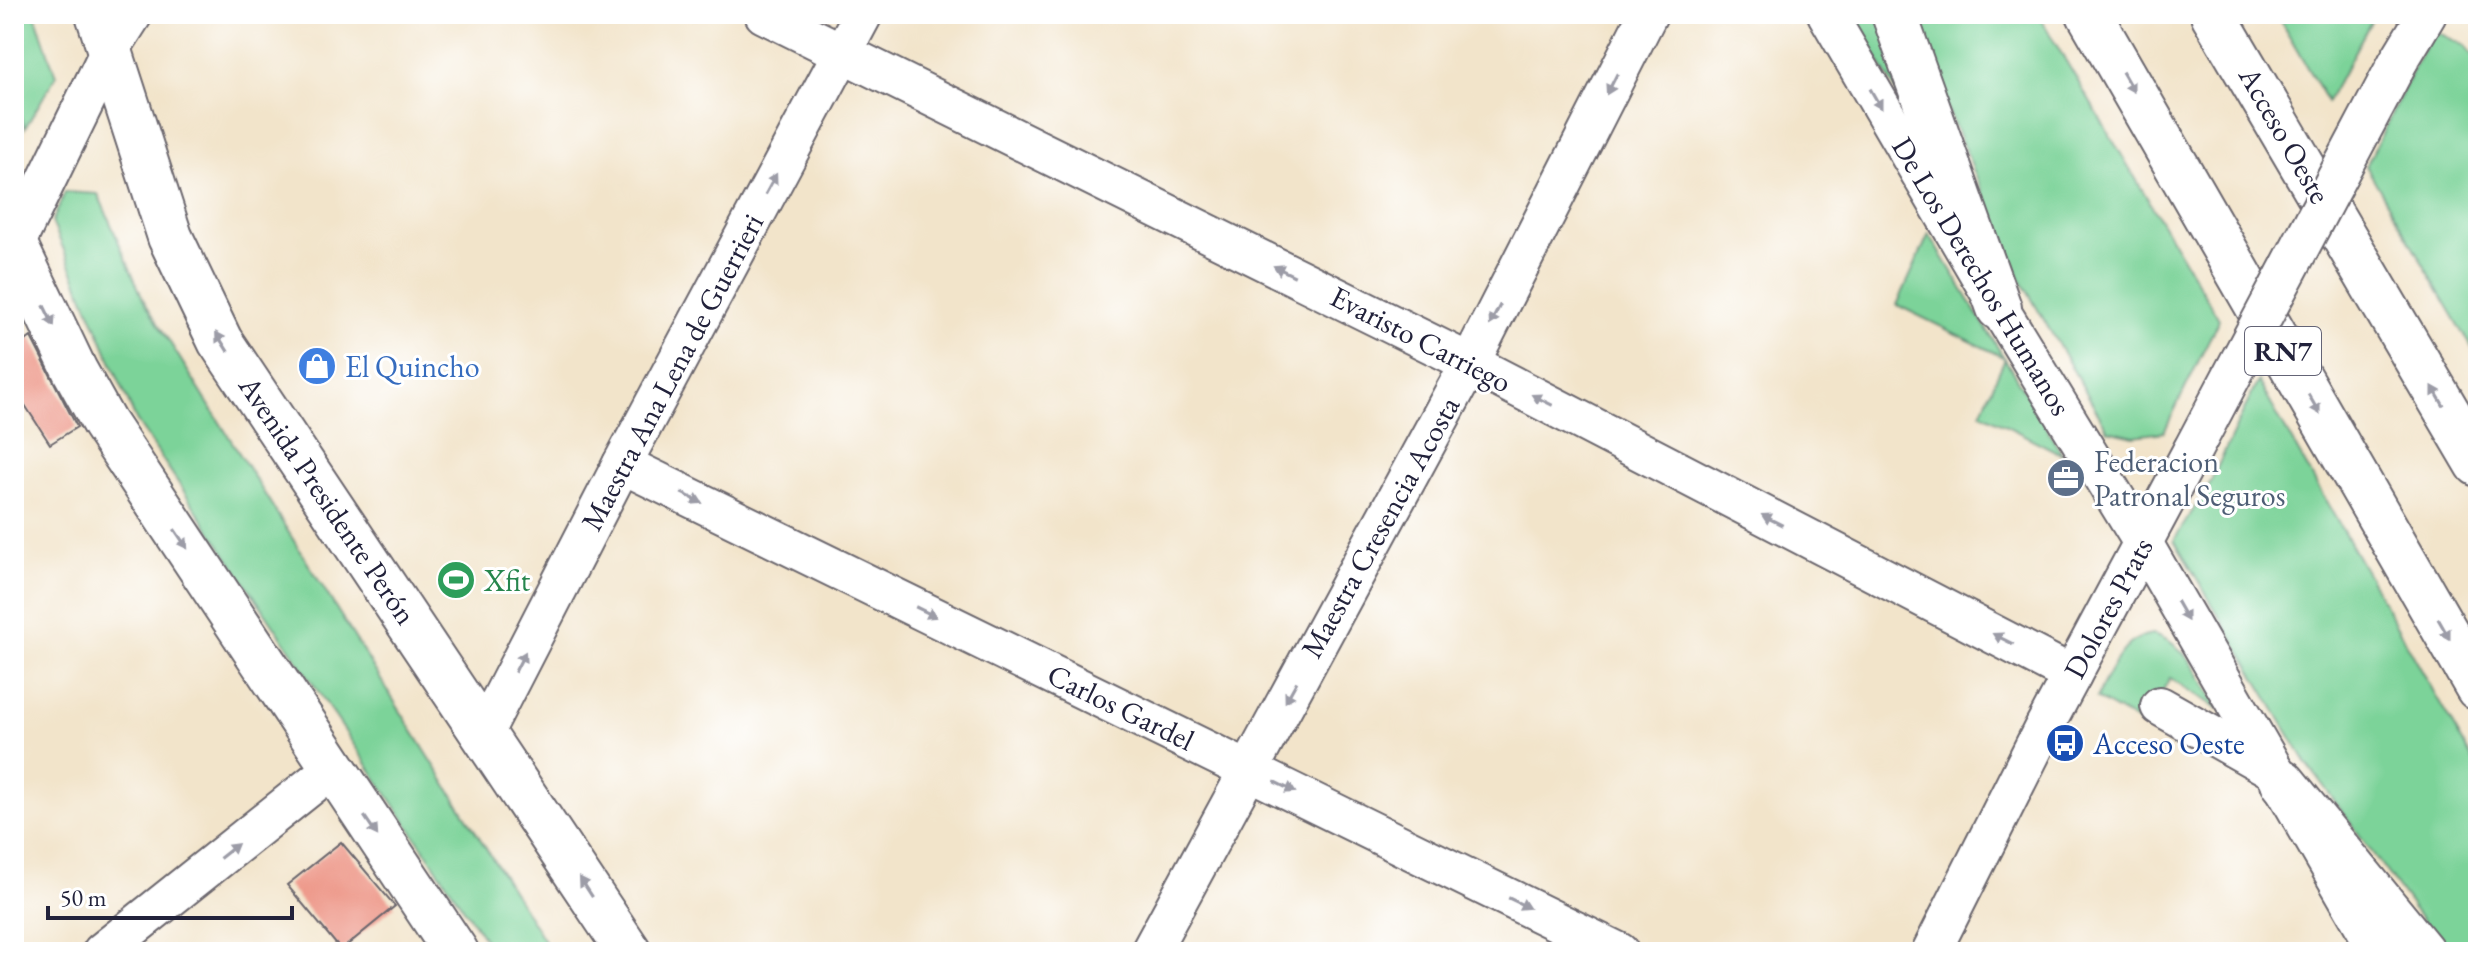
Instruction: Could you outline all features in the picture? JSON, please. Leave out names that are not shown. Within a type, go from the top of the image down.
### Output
[{"type":"main road","points":[[1894,14],[1999,308]]},
{"type":"main road","name":"RN7","points":[[2089,14],[2478,688]]},
{"type":"main road","name":"Acceso Oeste","points":[[2213,14],[2478,464]]},
{"type":"main road","name":"Avenida Presidente Perón","points":[[114,26],[170,237],[220,341],[629,952]]},
{"type":"main road","points":[[14,245],[75,371],[104,423],[456,952]]},
{"type":"main road","points":[[2279,777],[2422,952]]},
{"type":"street","name":"Evaristo Carriego","points":[[764,14],[1470,363],[2072,675]]},
{"type":"street","name":"Maestra Ana Lena de Guerrieri","points":[[484,732],[622,464],[863,14]]},
{"type":"street","name":"Maestra Cresencia Acosta","points":[[1150,952],[1470,363],[1648,14]]},
{"type":"street","points":[[1801,14],[1832,23]]},
{"type":"street","name":"Dolores Prats","points":[[1931,952],[2072,675],[2398,62],[2427,14]]},
{"type":"street","name":"De Los Derechos Humanos","points":[[1832,23],[1999,308],[2143,543],[2379,952]]},
{"type":"street","points":[[14,245],[114,26]]},
{"type":"street","name":"Carlos Gardel","points":[[622,464],[1619,952]]},
{"type":"street","points":[[2160,706],[2279,777]]},
{"type":"street","points":[[102,952],[333,768]]},
{"type":"green space","points":[[14,14],[35,14],[56,76],[25,128],[14,94]]},
{"type":"green space","points":[[1852,14],[1886,14],[1929,149]]},
{"type":"green space","points":[[1907,14],[2038,14],[2219,319],[2164,432],[2134,436],[2108,430],[2019,277]]},
{"type":"green space","points":[[2276,14],[2375,14],[2327,102]]},
{"type":"green space","points":[[2433,30],[2465,46],[2478,61],[2478,358],[2366,166]]},
{"type":"green space","points":[[65,192],[98,194],[144,301],[551,952],[493,952],[136,420],[52,222]]},
{"type":"green space","points":[[1929,234],[2004,357],[1897,305]]},
{"type":"green space","points":[[2005,359],[2063,455],[1981,413]]},
{"type":"green space","points":[[2258,381],[2478,770],[2478,952],[2445,952],[2306,762],[2174,540],[2208,487]]},
{"type":"green space","points":[[2153,634],[2165,639],[2185,655],[2219,709],[2170,678],[2143,725],[2096,698],[2125,649],[2142,637]]},
{"type":"building","points":[[31,337],[77,427],[50,444],[14,388],[14,350]]},
{"type":"building","points":[[341,842],[395,906],[341,950],[287,885]]},
{"type":"place","name":"El Quincho","points":[[317,366]]},
{"type":"place","name":"Federacion Patronal Seguros","points":[[2066,478]]},
{"type":"place","name":"Xfit","points":[[456,580]]},
{"type":"place","name":"Acceso Oeste","points":[[2065,743]]}]
